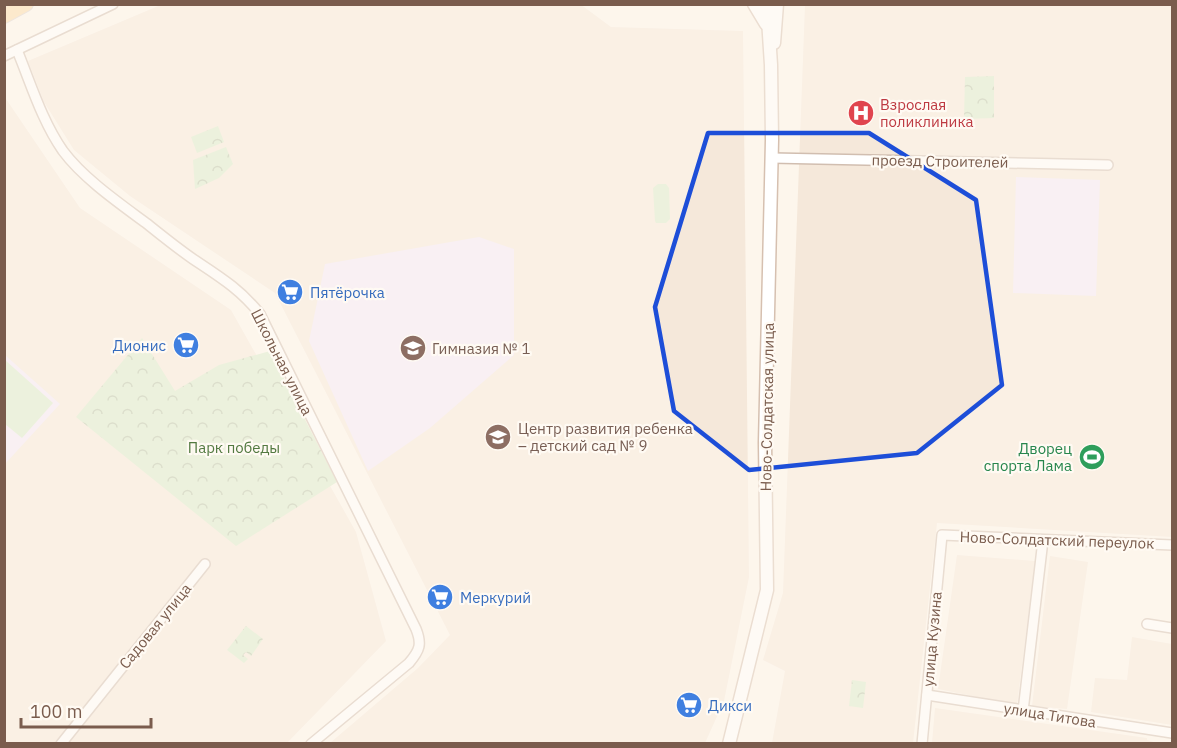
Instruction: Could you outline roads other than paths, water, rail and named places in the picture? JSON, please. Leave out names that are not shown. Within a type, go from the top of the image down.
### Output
[{"type":"main road","points":[[4,16],[26,4]]},
{"type":"main road","points":[[754,4],[768,26]]},
{"type":"main road","name":"Ново-Солдатская улица","points":[[729,744],[767,590],[765,443],[771,65],[767,4]]},
{"type":"main road","name":"Ново-Солдатская улица","points":[[771,65],[777,4]]},
{"type":"street","points":[[4,56],[113,4]]},
{"type":"street","name":"Школьная улица","points":[[17,50],[44,115],[63,151],[120,204],[192,258],[228,281],[260,314],[421,642],[418,652],[409,663],[311,744]]},
{"type":"street","name":"проезд Строителей","points":[[771,158],[1108,165]]},
{"type":"street","name":"Ново-Солдатский переулок","points":[[942,535],[1173,545]]},
{"type":"street","name":"улица Кузина","points":[[922,744],[942,535]]},
{"type":"street","points":[[1023,711],[1043,540]]},
{"type":"street","name":"Садовая улица","points":[[62,744],[205,564]]},
{"type":"street","points":[[1147,624],[1173,628]]},
{"type":"street","name":"улица Титова","points":[[927,695],[1173,733]]},
{"type":"place","name":"Взрослая поликлиника","points":[[861,113]]},
{"type":"place","name":"Пятёрочка","points":[[290,292]]},
{"type":"place","name":"Дионис","points":[[186,345]]},
{"type":"place","name":"Гимназия № 1","points":[[413,348]]},
{"type":"place","name":"Центр развития ребенка – детский сад № 9","points":[[498,437]]},
{"type":"place","name":"Дворец спорта Лама","points":[[1092,457]]},
{"type":"place","name":"Меркурий","points":[[440,597]]},
{"type":"place","name":"Дикси","points":[[689,705]]},
{"type":"park label","name":"Парк победы","points":[[234,447]]}]
